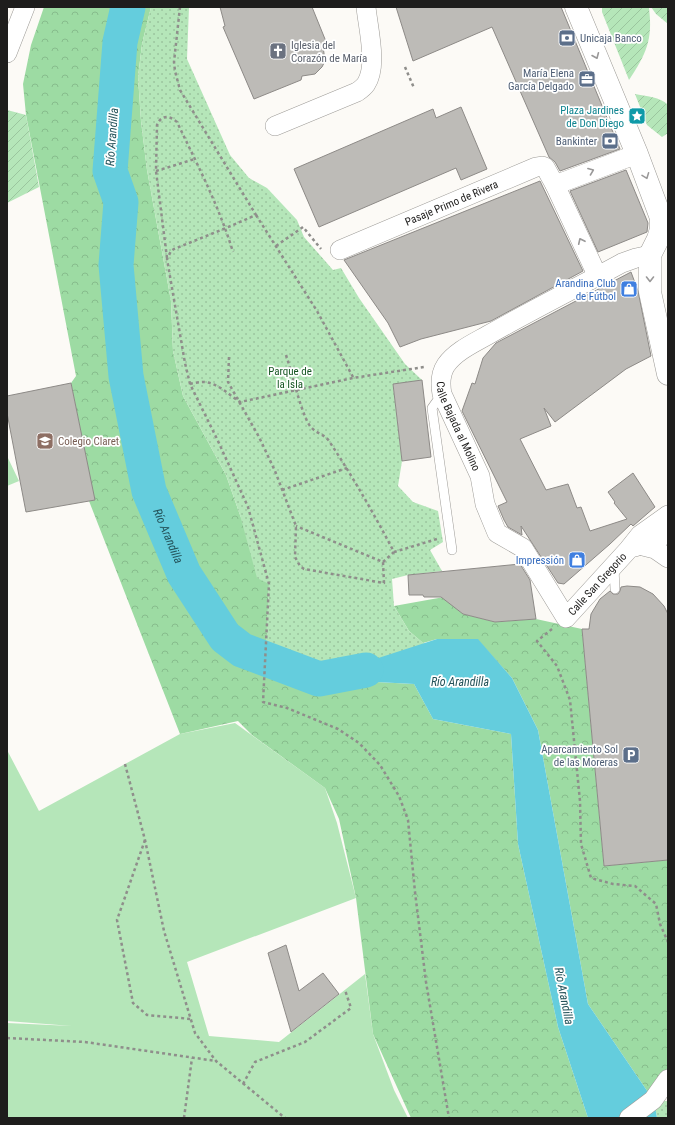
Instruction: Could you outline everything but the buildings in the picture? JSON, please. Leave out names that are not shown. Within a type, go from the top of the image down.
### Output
[{"type":"street","points":[[7,53],[25,7]]},
{"type":"street","points":[[275,126],[357,92],[366,85],[370,76],[371,62],[366,7]]},
{"type":"street","points":[[576,7],[657,206],[661,229],[658,240],[650,255],[650,292],[668,374]]},
{"type":"street","points":[[555,184],[637,154]]},
{"type":"street","name":"Pasaje Primo de Rivera","points":[[333,252],[536,167],[542,166],[545,167],[555,184],[598,276]]},
{"type":"street","name":"Calle Bajada al Molino","points":[[566,618],[523,548],[497,533],[485,504],[480,476],[442,394],[440,378],[446,365],[460,352],[509,323],[631,260],[650,255]]},
{"type":"street","name":"Calle San Gregorio","points":[[634,548],[640,535],[668,515]]},
{"type":"street","name":"Calle San Gregorio","points":[[566,618],[614,566],[634,548],[668,534]]},
{"type":"street","points":[[634,548],[655,549],[668,558]]},
{"type":"street","points":[[629,1118],[653,1100],[668,1079]]},
{"type":"lane","points":[[442,394],[432,408],[452,550]]},
{"type":"lane","points":[[614,566],[615,589]]},
{"type":"path","points":[[180,7],[174,62],[180,90],[317,311],[353,378]]},
{"type":"path","points":[[405,67],[414,88]]},
{"type":"path","points":[[233,252],[226,228],[211,192],[177,122],[170,117],[165,117],[158,122],[157,125],[156,171],[167,259],[185,363],[190,384],[248,506],[269,584],[263,702],[287,708],[312,718],[338,729],[354,739],[380,765],[399,796],[408,820],[426,982],[449,1118]]},
{"type":"path","points":[[156,171],[195,160]]},
{"type":"path","points":[[167,259],[174,248],[226,228],[256,214]]},
{"type":"path","points":[[276,246],[303,227],[333,252]]},
{"type":"path","points":[[286,355],[307,422],[311,428],[329,440],[348,468],[379,522],[394,552]]},
{"type":"path","points":[[229,357],[228,382],[260,437],[296,526],[295,557],[300,566],[304,569],[384,583],[383,562]]},
{"type":"path","points":[[190,384],[203,382],[210,383],[217,386],[240,402],[353,378],[412,368]]},
{"type":"path","points":[[282,490],[348,468]]},
{"type":"path","points":[[296,526],[383,562]]},
{"type":"path","points":[[383,562],[394,552],[451,535]]},
{"type":"path","points":[[537,641],[557,666],[570,700],[580,801],[581,844],[591,878],[612,884],[635,886],[656,904],[660,924],[668,942]]},
{"type":"path","points":[[125,764],[145,840],[164,931],[195,1033],[216,1061],[285,1118]]},
{"type":"path","points":[[145,840],[117,920],[133,1003],[147,1015],[191,1019]]},
{"type":"path","points":[[243,1084],[254,1062],[305,1042],[351,1008],[345,990]]},
{"type":"path","points":[[7,1038],[85,1042],[216,1061]]},
{"type":"path","points":[[184,1118],[192,1058]]},
{"type":"green space","points":[[44,7],[151,7],[142,44],[138,77],[141,121],[147,170],[171,301],[173,351],[183,396],[226,475],[240,515],[269,584],[266,659],[319,679],[414,684],[433,719],[511,734],[518,844],[558,1027],[588,1118],[411,1118],[373,1034],[356,898],[339,819],[325,788],[252,735],[238,721],[180,734],[89,501],[94,498],[71,383],[76,376],[26,115],[23,84],[31,45]]},
{"type":"green space","name":"Parque de la Isla","points":[[151,7],[189,7],[187,59],[230,155],[249,178],[267,188],[297,220],[304,237],[333,270],[341,268],[359,298],[405,364],[422,380],[393,385],[402,461],[398,486],[413,502],[438,511],[443,542],[430,550],[442,571],[408,575],[392,579],[394,606],[409,631],[428,647],[365,671],[319,679],[265,659],[269,584],[257,578],[240,515],[226,475],[183,396],[173,351],[171,301],[147,170],[141,121],[138,77],[142,44]]},
{"type":"green space","points":[[602,7],[649,8],[650,29],[647,46],[640,62],[629,80],[602,12]]},
{"type":"green space","points":[[651,7],[668,7],[668,24],[656,14]]},
{"type":"green space","points":[[635,94],[661,100],[668,105],[668,133],[662,137],[647,125]]},
{"type":"green space","points":[[7,110],[26,115],[39,187],[7,203]]},
{"type":"green space","points":[[7,456],[19,481],[7,486]]},
{"type":"green space","points":[[444,597],[463,614],[495,622],[536,619],[582,629],[604,866],[668,860],[668,1072],[654,1101],[588,1004],[538,730],[512,678],[478,640],[437,639],[423,643],[409,631],[394,606]]},
{"type":"green space","points":[[235,723],[325,788],[337,823],[356,898],[187,962],[209,1036],[279,1042],[365,974],[373,1034],[394,1090],[408,1118],[7,1118],[7,1023],[72,1026],[7,1021],[7,750],[39,811],[180,734]]},
{"type":"green space","points":[[654,1101],[668,1101],[668,1118],[657,1118]]},
{"type":"water","name":"Río Arandilla","points":[[437,639],[478,639],[512,678],[538,730],[588,1004],[654,1101],[657,1118],[588,1118],[558,1027],[518,844],[511,734],[433,719],[414,684],[319,679],[299,671],[366,662]]},
{"type":"waterway","name":"Río Arandilla","points":[[128,7],[120,42],[110,171],[121,202],[116,265],[126,376],[149,491],[184,574],[225,637],[242,650],[319,679],[366,670]]},
{"type":"place","name":"Unicaja Banco","points":[[567,38]]},
{"type":"place","name":"Iglesia del Corazón de María","points":[[278,51]]},
{"type":"place","name":"María Elena García Delgado","points":[[587,79]]},
{"type":"place","name":"Plaza Jardines de Don Diego","points":[[637,116]]},
{"type":"place","name":"Bankinter","points":[[610,141]]},
{"type":"place","name":"Arandina Club de Fútbol","points":[[629,289]]},
{"type":"place","name":"Colegio Claret","points":[[45,441]]},
{"type":"place","name":"Impressión","points":[[577,560]]},
{"type":"place","name":"Aparcamiento Sol de las Moreras","points":[[631,755]]}]
